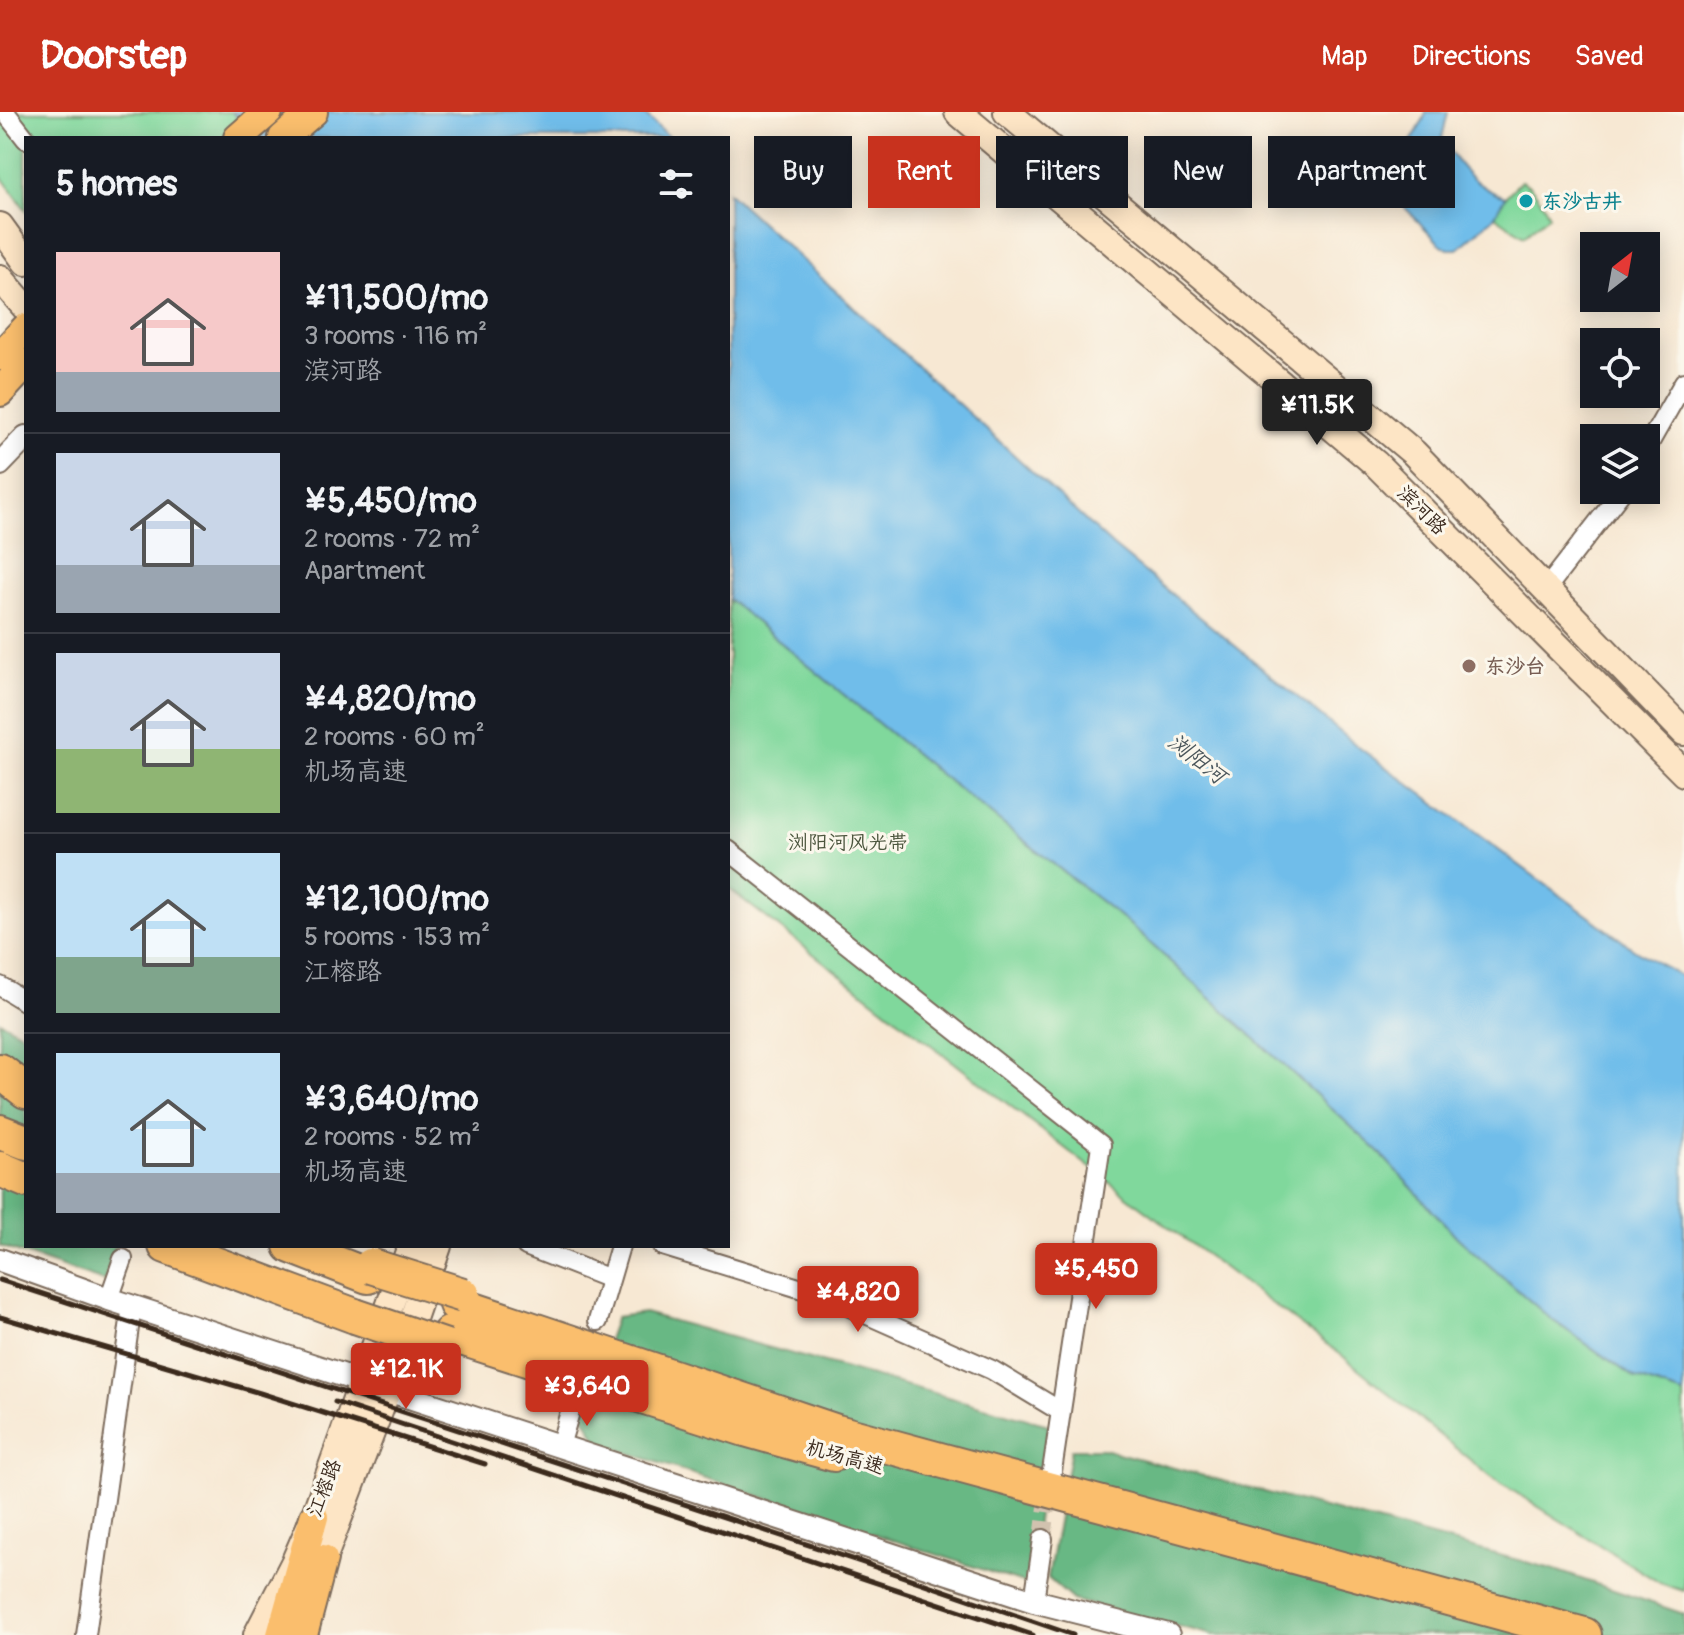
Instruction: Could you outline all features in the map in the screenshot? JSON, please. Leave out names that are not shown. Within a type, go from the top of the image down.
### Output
[{"type":"highway","points":[[0,1071],[24,1089]]},
{"type":"highway","points":[[0,1132],[24,1141]]},
{"type":"highway","points":[[0,1169],[24,1179]]},
{"type":"highway","points":[[0,1191],[24,1198]]},
{"type":"highway","points":[[175,1248],[364,1290]]},
{"type":"highway","name":"机场高速","points":[[210,1248],[743,1401],[837,1432],[1584,1635]]},
{"type":"highway","name":"机场高速","points":[[294,1248],[364,1290]]},
{"type":"highway","points":[[321,1248],[364,1290]]},
{"type":"highway","name":"机场高速","points":[[453,1320],[556,1369],[745,1429],[1496,1635]]},
{"type":"main road","points":[[240,136],[268,112]]},
{"type":"main road","points":[[285,136],[313,112]]},
{"type":"main road","name":"滨河路","points":[[958,112],[1376,464],[1684,773]]},
{"type":"main road","name":"滨河路","points":[[1007,112],[1414,453],[1684,732]]},
{"type":"main road","points":[[0,226],[24,259]]},
{"type":"main road","points":[[0,356],[24,330]]},
{"type":"main road","points":[[0,392],[24,366]]},
{"type":"main road","name":"江榕路","points":[[323,1559],[375,1386],[410,1248]]},
{"type":"main road","name":"江榕路","points":[[257,1635],[289,1574],[437,1248]]},
{"type":"main road","points":[[281,1635],[314,1517]]},
{"type":"main road","points":[[303,1635],[323,1559]]},
{"type":"street","points":[[5,112],[24,136]]},
{"type":"street","points":[[1660,424],[1684,382]]},
{"type":"street","points":[[0,464],[24,439]]},
{"type":"street","points":[[1546,589],[1612,504]]},
{"type":"street","points":[[730,852],[1101,1145],[1052,1471]]},
{"type":"street","points":[[0,986],[24,1001]]},
{"type":"street","points":[[531,1248],[610,1279]]},
{"type":"street","points":[[598,1321],[619,1248]]},
{"type":"street","points":[[669,1248],[825,1296],[992,1370],[1060,1411]]},
{"type":"street","points":[[109,1299],[123,1259]]},
{"type":"street","points":[[0,1260],[109,1299],[1034,1601],[1168,1635]]},
{"type":"street","points":[[86,1635],[132,1306]]},
{"type":"street","points":[[560,1446],[574,1398]]},
{"type":"street","points":[[1034,1601],[1043,1539]]},
{"type":"green space","points":[[0,112],[232,112],[254,136],[24,136],[24,207],[0,175]]},
{"type":"green space","points":[[1521,181],[1534,191],[1549,215],[1524,236],[1495,216],[1505,197]]},
{"type":"green space","name":"浏阳河风光带","points":[[730,601],[941,775],[1127,922],[1378,1151],[1458,1238],[1551,1319],[1635,1378],[1684,1394],[1684,1591],[1660,1583],[1491,1477],[1344,1357],[1127,1196],[730,890]]},
{"type":"green space","points":[[0,1021],[24,1035],[24,1248],[115,1248],[104,1281],[0,1246]]},
{"type":"green space","points":[[644,1313],[1049,1425],[1029,1585],[599,1443],[582,1413],[616,1317]]},
{"type":"green space","points":[[1071,1449],[1103,1449],[1552,1569],[1684,1614],[1684,1635],[1213,1635],[1073,1600],[1048,1578]]},
{"type":"water","points":[[232,112],[642,112],[668,136],[254,136]]},
{"type":"water","points":[[1426,112],[1448,112],[1442,136],[1414,136]]},
{"type":"water","points":[[1455,158],[1484,188],[1505,197],[1495,216],[1458,249],[1448,249],[1405,208],[1455,208]]},
{"type":"water","name":"浏阳河","points":[[730,194],[1113,546],[1361,749],[1635,950],[1684,978],[1684,1394],[1635,1378],[1551,1319],[1458,1238],[1378,1151],[1127,922],[941,775],[730,601]]},
{"type":"tunnel","points":[[1043,1539],[1050,1483]]},
{"type":"railway","points":[[0,1280],[861,1562],[1073,1635]]},
{"type":"railway","points":[[0,1317],[260,1393],[485,1464]]},
{"type":"railway","points":[[335,1402],[1033,1635]]},
{"type":"place","name":"东沙古井","points":[[1526,201]]},
{"type":"place","name":"东沙台","points":[[1469,666]]}]
